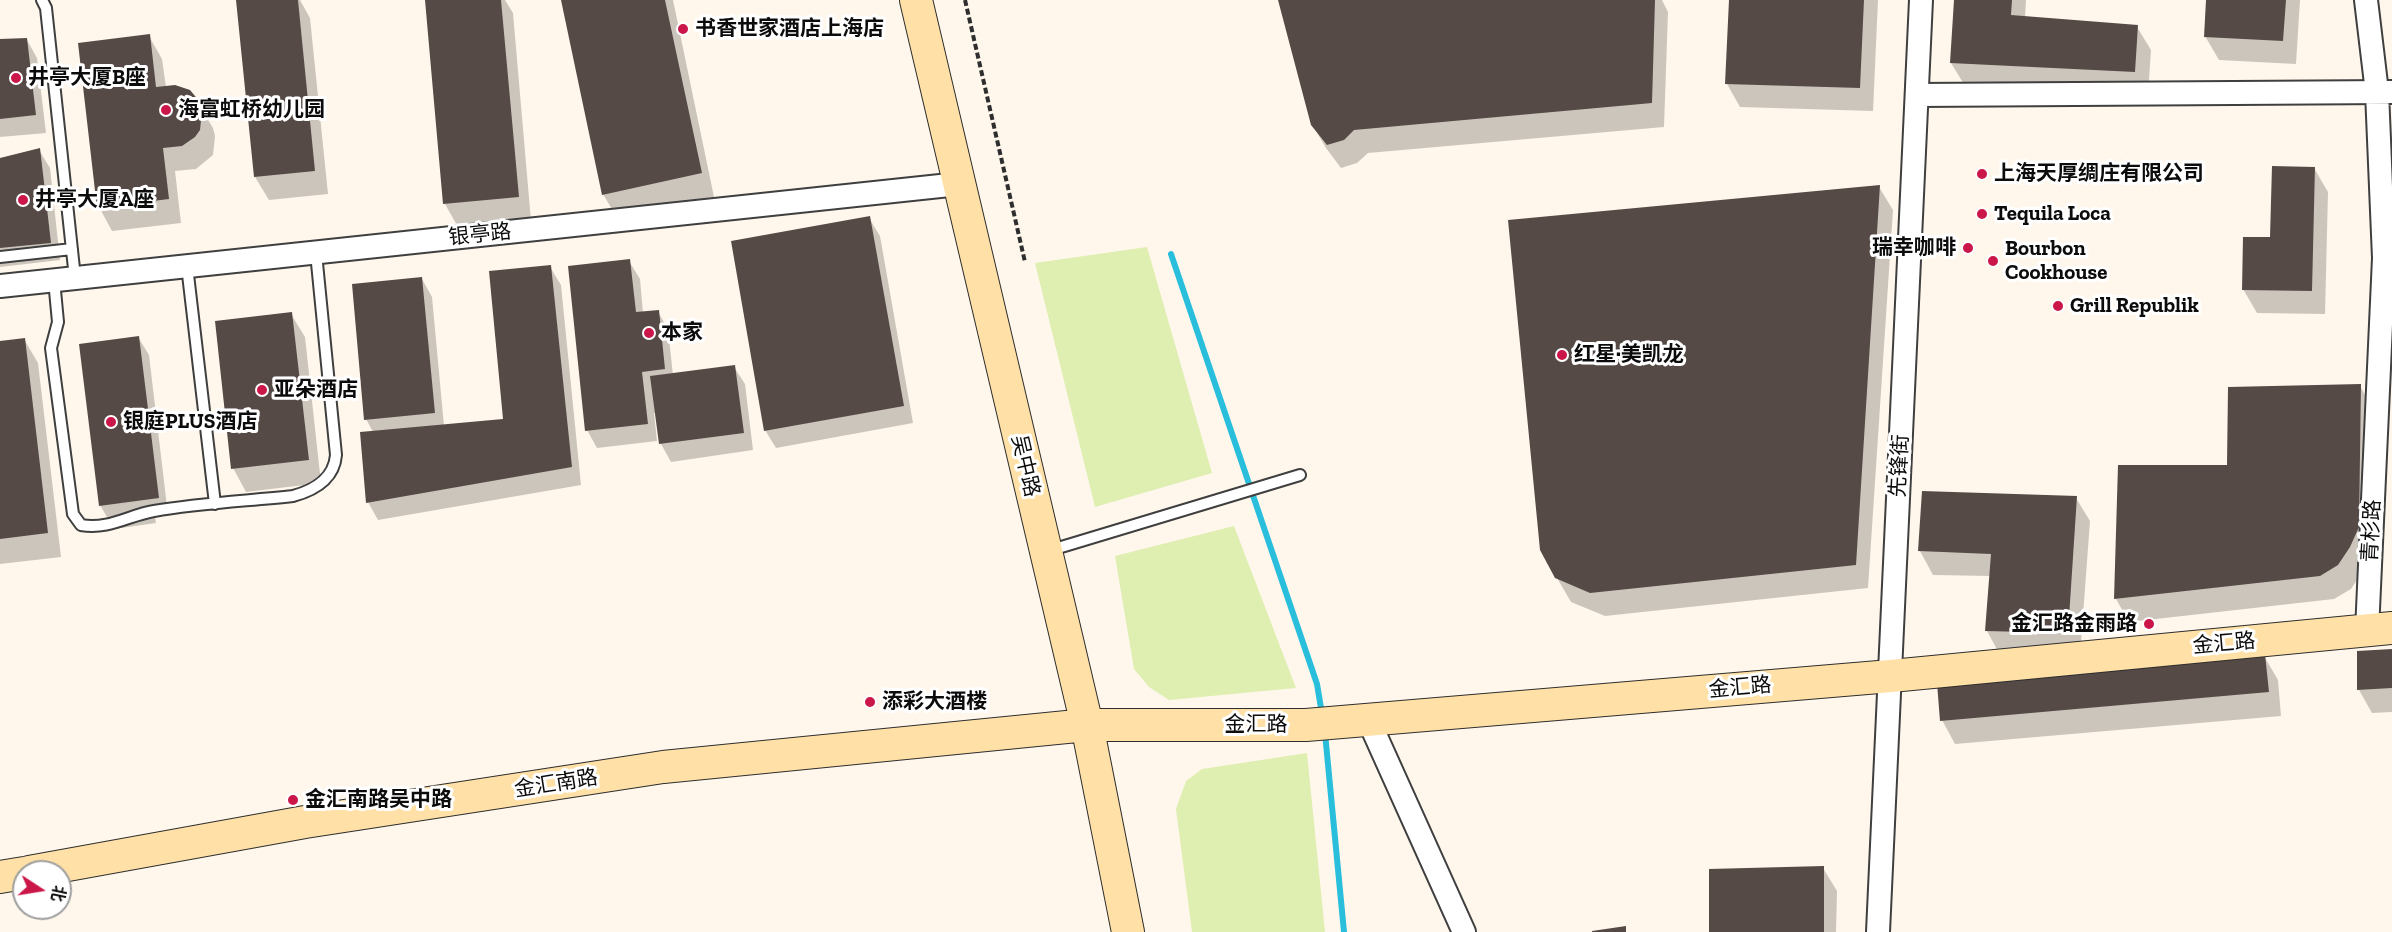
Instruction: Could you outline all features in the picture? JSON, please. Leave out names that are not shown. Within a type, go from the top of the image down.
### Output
[{"type":"street","name":"吴中路","points":[[916,0],[1087,725],[1128,932]]},
{"type":"street","name":"先锋街","points":[[1878,932],[1921,0]]},
{"type":"street","name":"青杉路","points":[[2366,0],[2385,92],[2380,629]]},
{"type":"street","points":[[1917,95],[2385,92]]},
{"type":"street","name":"银亭路","points":[[0,286],[959,184]]},
{"type":"street","name":"金汇路","points":[[1087,725],[1306,725],[1891,676],[2380,629]]},
{"type":"street","points":[[1359,720],[1464,932]]},
{"type":"street","name":"金汇南路","points":[[72,864],[305,822],[663,767],[1087,725]]},
{"type":"lane","points":[[42,0],[46,8],[72,249],[51,348],[73,514],[81,525],[122,522],[152,511],[293,496],[311,491],[328,477],[335,465],[335,443],[316,253]]},
{"type":"lane","points":[[0,257],[72,249]]},
{"type":"lane","points":[[187,266],[215,504]]},
{"type":"lane","points":[[1045,552],[1300,475]]},
{"type":"path","points":[[965,0],[1025,262]]},
{"type":"green space","points":[[1147,247],[1212,473],[1095,507],[1035,263]]},
{"type":"green space","points":[[1234,526],[1296,688],[1169,700],[1149,687],[1134,669],[1115,556]]},
{"type":"green space","points":[[1307,753],[1325,932],[1192,932],[1176,809],[1186,781],[1202,769]]},
{"type":"building","points":[[236,0],[298,0],[315,171],[254,177]]},
{"type":"building","points":[[425,0],[501,0],[519,197],[443,204]]},
{"type":"building","points":[[561,0],[665,0],[702,173],[602,195]]},
{"type":"building","points":[[1278,0],[1655,0],[1652,103],[1354,130],[1344,140],[1327,145],[1311,125]]},
{"type":"building","points":[[1729,0],[1864,0],[1860,88],[1725,84]]},
{"type":"building","points":[[1954,0],[2012,0],[2011,15],[2138,25],[2135,72],[1950,63]]},
{"type":"building","points":[[2206,0],[2286,0],[2283,41],[2204,37]]},
{"type":"building","points":[[150,34],[156,87],[175,85],[190,90],[200,102],[202,111],[200,130],[195,137],[182,146],[163,148],[169,199],[97,208],[78,43]]},
{"type":"building","name":"井亭大厦B座","points":[[27,38],[36,115],[0,119],[0,39]]},
{"type":"building","name":"井亭大厦A座","points":[[40,148],[51,243],[0,248],[0,158]]},
{"type":"building","points":[[2272,166],[2315,167],[2312,291],[2242,290],[2243,237],[2270,237]]},
{"type":"building","points":[[1880,185],[1856,565],[1590,593],[1555,578],[1540,550],[1508,220]]},
{"type":"building","points":[[870,216],[904,406],[764,431],[731,241]]},
{"type":"building","points":[[630,259],[636,312],[659,310],[665,369],[642,372],[648,424],[585,431],[568,266]]},
{"type":"building","points":[[551,265],[572,467],[366,503],[360,432],[503,419],[489,271]]},
{"type":"building","points":[[422,277],[435,413],[364,420],[352,284]]},
{"type":"building","name":"亚朵酒店","points":[[292,312],[309,460],[231,469],[215,321]]},
{"type":"building","name":"银庭PLUS酒店","points":[[139,336],[159,498],[99,506],[79,344]]},
{"type":"building","points":[[25,338],[48,533],[0,539],[0,341]]},
{"type":"building","points":[[735,365],[744,433],[659,444],[650,376]]},
{"type":"building","points":[[2361,384],[2359,527],[2338,565],[2320,576],[2114,599],[2118,465],[2227,465],[2228,387]]},
{"type":"building","points":[[1922,491],[2077,496],[2068,633],[1985,631],[1991,554],[1918,551]]},
{"type":"building","points":[[2392,649],[2392,688],[2357,690],[2357,651]]},
{"type":"building","points":[[2265,654],[2269,692],[1940,721],[1937,683]]},
{"type":"building","points":[[1824,866],[1824,932],[1709,932],[1709,869]]},
{"type":"building","points":[[1626,926],[1626,932],[1592,932],[1592,931]]},
{"type":"waterway","points":[[1171,254],[1317,684],[1322,714]]},
{"type":"waterway","points":[[1325,733],[1344,932]]},
{"type":"place","name":"书香世家酒店上海店","points":[[683,29]]},
{"type":"place","name":"井亭大厦B座","points":[[16,78]]},
{"type":"place","name":"海富虹桥幼儿园","points":[[166,110]]},
{"type":"place","name":"上海天厚绸庄有限公司","points":[[1982,174]]},
{"type":"place","name":"井亭大厦A座","points":[[23,200]]},
{"type":"place","name":"Tequila Loca","points":[[1982,214]]},
{"type":"place","name":"瑞幸咖啡","points":[[1968,248]]},
{"type":"place","name":"Bourbon Cookhouse","points":[[1993,261]]},
{"type":"place","name":"Grill Republik","points":[[2058,306]]},
{"type":"place","name":"本家","points":[[649,333]]},
{"type":"place","name":"红星·美凯龙","points":[[1562,355]]},
{"type":"place","name":"亚朵酒店","points":[[262,390]]},
{"type":"place","name":"银庭PLUS酒店","points":[[111,422]]},
{"type":"place","name":"金汇路金雨路","points":[[2149,624]]},
{"type":"place","name":"添彩大酒楼","points":[[870,702]]},
{"type":"place","name":"金汇南路吴中路","points":[[293,800]]}]
